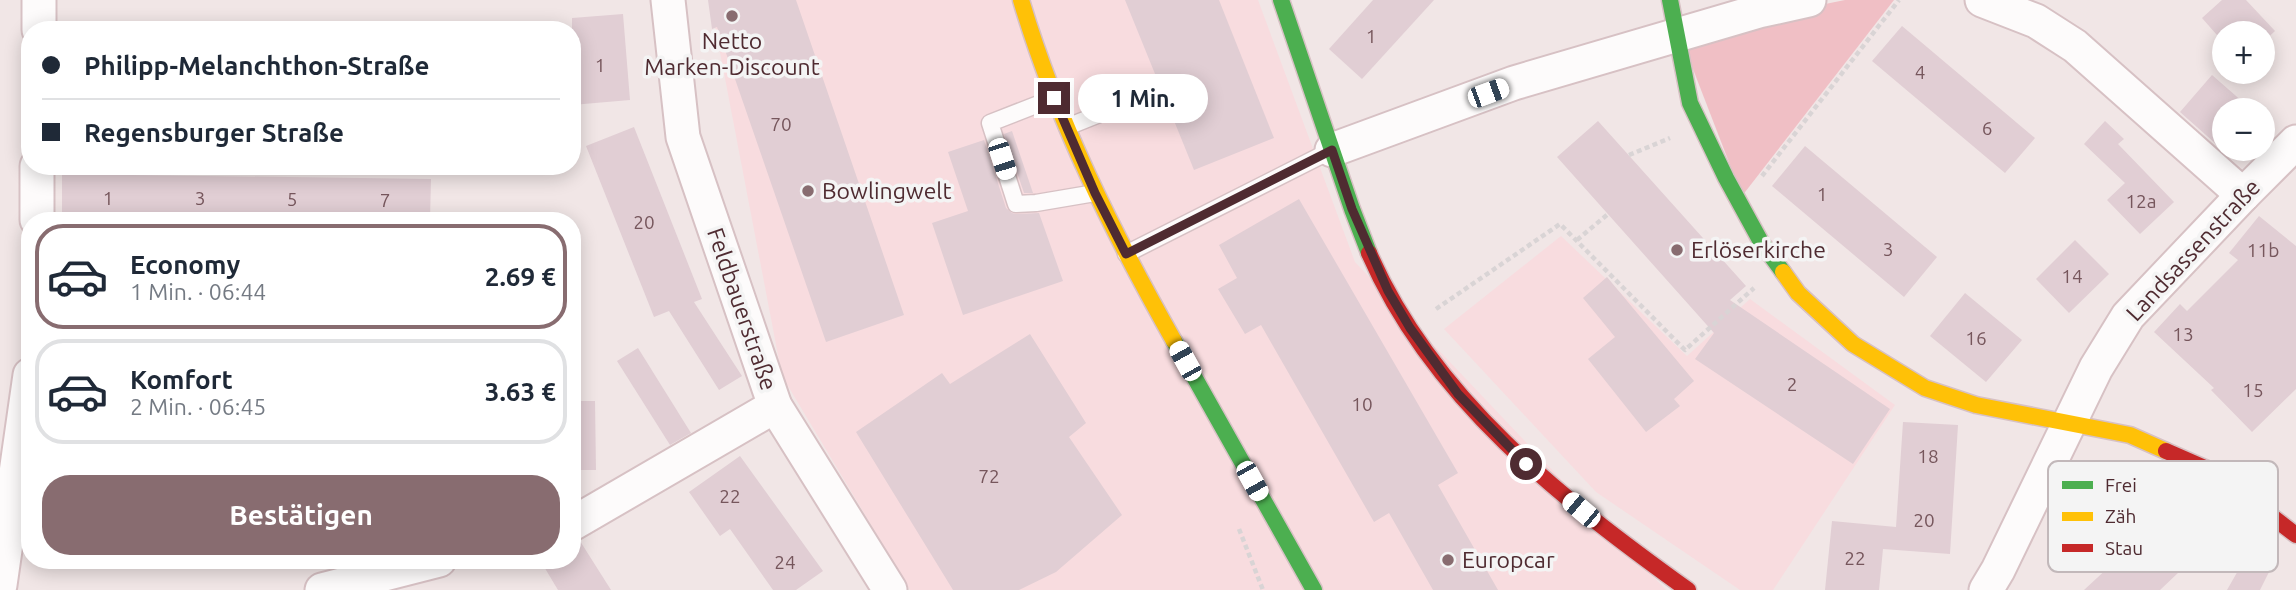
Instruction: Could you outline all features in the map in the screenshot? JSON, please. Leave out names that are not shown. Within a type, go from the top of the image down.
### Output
[{"type":"street","points":[[39,0],[39,21]]},
{"type":"street","name":"Feldbauerstraße","points":[[667,0],[683,137],[775,406],[890,590]]},
{"type":"street","points":[[1021,0],[1054,98],[1095,193],[1126,254],[1314,590]]},
{"type":"street","points":[[1281,0],[1352,209],[1388,291],[1410,328],[1458,394],[1526,464],[1618,541],[1688,590]]},
{"type":"street","points":[[1670,0],[1690,103],[1741,205],[1761,242],[1798,293],[1853,344],[1925,388],[1976,405],[2130,435],[2189,461]]},
{"type":"street","points":[[1332,150],[1514,83],[1759,11],[1809,0]]},
{"type":"street","points":[[1982,0],[2042,11],[2075,46],[2243,195]]},
{"type":"street","name":"Landsassenstraße","points":[[2051,461],[2096,368],[2128,316],[2296,142]]},
{"type":"street","points":[[37,175],[37,212]]},
{"type":"street","points":[[581,519],[775,406]]},
{"type":"street","points":[[0,585],[21,438]]},
{"type":"street","name":"Landsassenstraße","points":[[1986,590],[2048,466]]},
{"type":"street","points":[[2278,521],[2296,535]]},
{"type":"street","points":[[322,590],[404,569]]},
{"type":"lane","points":[[1054,98],[990,123],[1016,204],[1049,202],[1095,193]]},
{"type":"lane","points":[[1067,127],[1122,105]]},
{"type":"lane","points":[[1126,254],[1332,150]]},
{"type":"path","points":[[1741,205],[1899,0]]},
{"type":"path","points":[[1629,155],[1701,126]]},
{"type":"path","points":[[1577,240],[1608,214]]},
{"type":"path","points":[[1450,300],[1560,224],[1685,350],[1778,266]]},
{"type":"shaded area","points":[[710,0],[1258,0],[1355,262],[1666,590],[910,590],[782,376]]},
{"type":"shaded area","points":[[1845,0],[1894,0],[1742,196],[1681,38],[1765,16]]},
{"type":"shaded area","points":[[1561,236],[1687,356],[1750,299],[1895,405],[1773,590],[1740,590],[1596,492],[1444,329]]},
{"type":"building","points":[[708,0],[796,0],[904,315],[826,342],[717,27],[712,29]]},
{"type":"building","points":[[1125,0],[1219,0],[1274,138],[1194,170]]},
{"type":"building","points":[[1373,0],[1434,0],[1362,79],[1329,49]]},
{"type":"building","points":[[2222,0],[2246,0],[2266,21],[2212,21],[2212,29],[2202,18]]},
{"type":"building","points":[[623,14],[630,100],[581,104],[581,21],[572,21],[572,18]]},
{"type":"building","points":[[1902,26],[2035,138],[2005,173],[1872,61]]},
{"type":"building","points":[[2212,75],[2212,84],[2222,84],[2238,98],[2212,98],[2212,140],[2180,112]]},
{"type":"building","points":[[1598,121],[1746,286],[1730,300],[1890,409],[1853,464],[1695,359],[1714,333],[1557,157]]},
{"type":"building","points":[[2105,121],[2124,139],[2118,144],[2174,202],[2140,234],[2107,200],[2125,183],[2084,144]]},
{"type":"building","points":[[634,127],[702,299],[694,302],[742,376],[719,390],[669,311],[654,317],[586,146]]},
{"type":"building","points":[[1012,131],[1033,193],[1024,193],[1004,134]]},
{"type":"building","points":[[984,140],[1006,208],[1016,214],[1039,213],[1063,281],[963,315],[932,223],[968,211],[948,152]]},
{"type":"building","points":[[1805,146],[1937,257],[1904,297],[1772,186]]},
{"type":"building","points":[[62,175],[431,179],[430,212],[62,212]]},
{"type":"building","points":[[1299,199],[1458,473],[1438,485],[1498,590],[1433,590],[1389,513],[1374,522],[1261,325],[1245,334],[1218,289],[1237,278],[1219,245]]},
{"type":"building","points":[[2259,216],[2296,246],[2296,389],[2252,432],[2211,390],[2214,388],[2154,332],[2180,304],[2187,311],[2238,260],[2229,253]]},
{"type":"building","points":[[2075,240],[2109,274],[2069,313],[2036,279]]},
{"type":"building","points":[[1607,277],[1694,381],[1674,399],[1680,406],[1646,432],[1588,359],[1615,337],[1583,298]]},
{"type":"building","points":[[1965,293],[2022,340],[1986,382],[1930,336]]},
{"type":"building","points":[[1030,334],[1086,423],[1069,437],[1122,515],[1056,572],[1019,590],[953,590],[856,432],[942,373],[950,384]]},
{"type":"building","points":[[638,348],[691,433],[670,445],[617,361]]},
{"type":"building","points":[[581,401],[595,401],[596,470],[581,470]]},
{"type":"building","points":[[1903,422],[1958,425],[1950,554],[1883,549],[1879,590],[1825,590],[1832,521],[1896,527]]},
{"type":"building","points":[[740,456],[823,571],[796,590],[773,590],[730,529],[720,536],[689,492]]},
{"type":"building","points":[[581,543],[611,590],[558,590],[545,569],[581,569]]},
{"type":"building","points":[[2104,572],[2179,572],[2160,590],[2084,590]]},
{"type":"building","points":[[2237,572],[2269,572],[2260,590],[2227,590]]},
{"type":"traffic: fast","points":[[1281,0],[1369,253]]},
{"type":"traffic: fast","points":[[1670,0],[1690,103],[1761,242],[1783,272]]},
{"type":"traffic: fast","points":[[1174,341],[1314,590]]},
{"type":"traffic: slow","points":[[1021,0],[1051,89],[1088,175],[1174,341]]},
{"type":"traffic: slow","points":[[1783,272],[1798,293],[1853,344],[1925,388],[1976,405],[2130,435],[2166,451]]},
{"type":"traffic: jam","points":[[1369,253],[1396,306],[1428,355],[1465,400],[1505,442],[1549,482],[1594,520],[1688,590]]},
{"type":"traffic: jam","points":[[2166,451],[2189,461]]},
{"type":"traffic: jam","points":[[2278,521],[2296,535]]},
{"type":"place","name":"Netto Marken-Discount","points":[[732,16]]},
{"type":"place","name":"Bowlingwelt","points":[[808,191]]},
{"type":"place","name":"Erlöserkirche","points":[[1677,250]]},
{"type":"place","name":"Europcar","points":[[1448,560]]},
{"type":"route","points":[[1054,98],[1095,193],[1126,254],[1332,150],[1352,209],[1388,291],[1410,328],[1458,394],[1526,464]]}]
